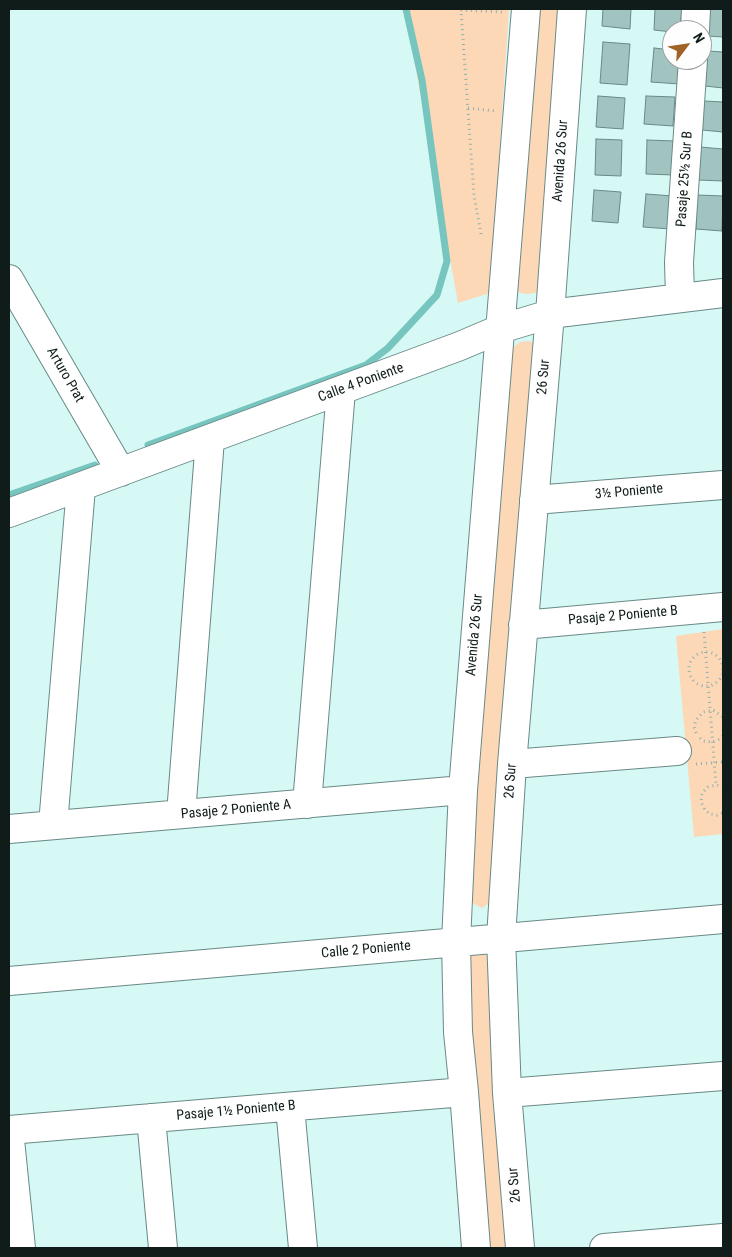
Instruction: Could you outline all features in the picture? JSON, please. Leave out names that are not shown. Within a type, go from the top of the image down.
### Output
[{"type":"street","name":"Avenida 26 Sur","points":[[550,314],[572,9]]},
{"type":"street","points":[[500,329],[516,10]]},
{"type":"street","name":"Pasaje 25½ Sur B","points":[[680,298],[680,262],[692,70]]},
{"type":"street","name":"Arturo Prat","points":[[9,279],[121,472]]},
{"type":"street","name":"Calle 4 Poniente","points":[[9,513],[460,346],[500,329],[550,314],[723,293]]},
{"type":"street","name":"26 Sur","points":[[520,1248],[507,1093],[501,938],[512,764],[550,314]]},
{"type":"street","name":"Avenida 26 Sur","points":[[456,942],[463,790],[500,329]]},
{"type":"street","points":[[307,804],[341,390]]},
{"type":"street","points":[[181,814],[210,439]]},
{"type":"street","name":"3½ Poniente","points":[[534,500],[723,485]]},
{"type":"street","points":[[54,825],[81,487]]},
{"type":"street","name":"Pasaje 2 Poniente B","points":[[523,625],[723,607]]},
{"type":"street","points":[[512,764],[682,758]]},
{"type":"street","name":"Pasaje 2 Poniente A","points":[[9,829],[463,790]]},
{"type":"street","name":"Calle 2 Poniente","points":[[9,981],[723,919]]},
{"type":"street","points":[[456,942],[458,1032],[476,1248]]},
{"type":"street","points":[[507,1093],[723,1076]]},
{"type":"street","name":"Pasaje 1½ Poniente B","points":[[9,1130],[464,1092]]},
{"type":"street","points":[[290,1107],[303,1248]]},
{"type":"street","points":[[151,1118],[163,1248]]},
{"type":"street","points":[[9,1130],[21,1248]]},
{"type":"street","points":[[604,1248],[723,1238]]},
{"type":"path","points":[[481,235],[474,196],[461,10],[516,10]]},
{"type":"path","points":[[468,108],[502,112]]},
{"type":"path","points":[[704,632],[716,785]]},
{"type":"path","points":[[705,653],[716,656],[722,667],[719,679],[715,684],[708,686],[696,683],[689,672],[693,658],[699,654],[705,653]]},
{"type":"path","points":[[723,717],[716,711],[703,712],[697,716],[694,727],[696,734],[701,739],[712,742],[723,736]]},
{"type":"path","points":[[682,758],[714,763],[723,762]]},
{"type":"path","points":[[723,787],[716,785],[706,789],[702,793],[701,802],[705,810],[710,814],[717,815],[723,813]]},
{"type":"shaded area","points":[[405,9],[509,9],[490,293],[458,303]]},
{"type":"shaded area","points":[[536,9],[565,9],[542,289],[536,293],[527,294],[516,290]]},
{"type":"shaded area","points":[[530,341],[535,345],[491,902],[482,908],[472,903],[469,894],[511,349],[520,342]]},
{"type":"shaded area","points":[[723,629],[723,834],[694,837],[676,636]]},
{"type":"shaded area","points":[[480,951],[487,956],[489,961],[508,1248],[484,1248],[472,1106],[470,952]]},
{"type":"building","points":[[603,9],[631,9],[630,29],[602,26]]},
{"type":"building","points":[[655,9],[682,9],[681,20],[662,20],[662,31],[654,30]]},
{"type":"building","points":[[709,9],[723,9],[723,37],[712,36],[712,20],[709,20]]},
{"type":"building","points":[[603,42],[630,44],[627,85],[600,83]]},
{"type":"building","points":[[654,48],[662,49],[662,70],[681,70],[680,84],[651,82]]},
{"type":"building","points":[[712,51],[723,52],[723,88],[705,86],[706,70],[712,70]]},
{"type":"building","points":[[598,96],[625,98],[623,129],[596,127]]},
{"type":"building","points":[[646,96],[675,97],[673,126],[644,124]]},
{"type":"building","points":[[704,101],[723,102],[723,132],[702,130]]},
{"type":"building","points":[[596,139],[622,140],[621,176],[595,175]]},
{"type":"building","points":[[647,140],[675,141],[674,175],[646,174]]},
{"type":"building","points":[[700,147],[723,149],[723,181],[698,180]]},
{"type":"building","points":[[594,190],[621,192],[618,223],[592,221]]},
{"type":"building","points":[[646,194],[673,196],[670,229],[643,227]]},
{"type":"building","points":[[697,195],[723,196],[722,231],[696,229]]},
{"type":"waterway","points":[[148,445],[366,365],[388,348],[437,295],[447,261],[422,80],[406,9]]},
{"type":"waterway","points":[[9,495],[95,465]]}]
